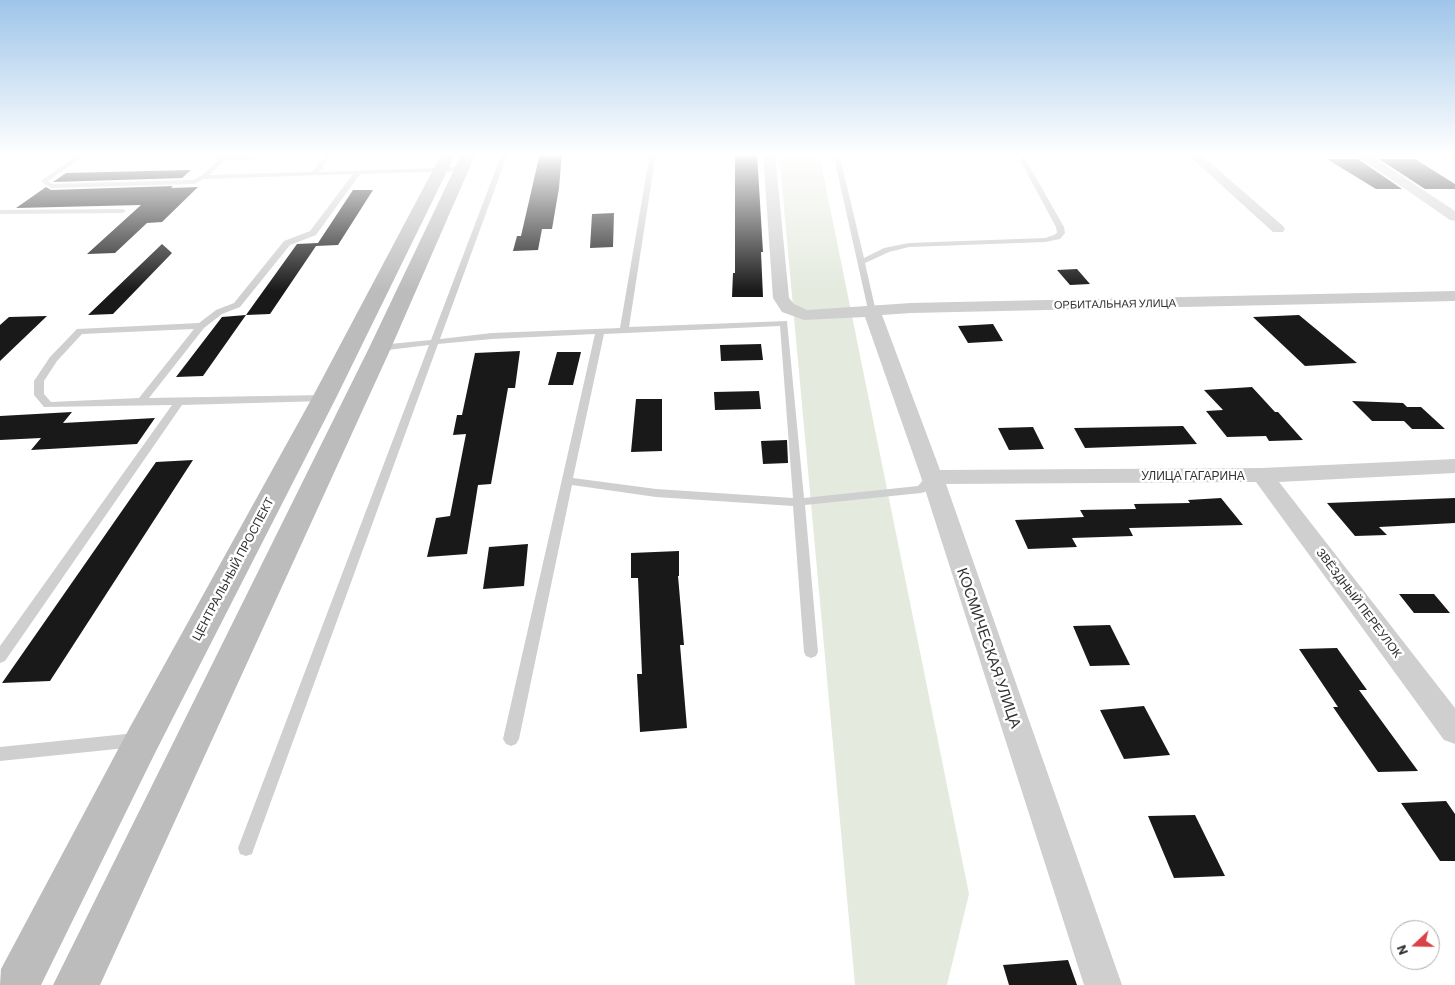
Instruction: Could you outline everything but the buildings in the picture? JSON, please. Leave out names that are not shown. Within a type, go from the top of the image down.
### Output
[{"type":"street","name":"ЦЕНТРАЛЬНЫЙ ПРОСПЕКТ","points":[[17,985],[143,739],[324,398],[433,199]]},
{"type":"street","points":[[76,985],[380,348],[439,199]]},
{"type":"street","points":[[774,199],[785,310]]},
{"type":"street","points":[[1244,199],[1278,229]]},
{"type":"street","points":[[1428,199],[1455,217]]},
{"type":"street","name":"ОРБИТАЛЬНАЯ УЛИЦА","points":[[785,310],[804,315],[911,308],[1455,296]]},
{"type":"street","name":"КОСМИЧЕСКАЯ УЛИЦА","points":[[872,312],[932,477],[1103,985]]},
{"type":"street","name":"УЛИЦА ГАГАРИНА","points":[[932,477],[1262,475],[1455,466]]},
{"type":"street","name":"ЗВЁЗДНЫЙ ПЕРЕУЛОК","points":[[1262,475],[1455,731]]},
{"type":"lane","points":[[142,401],[201,326],[219,312],[237,305],[287,242],[313,233],[338,199]]},
{"type":"lane","points":[[246,848],[487,199]]},
{"type":"lane","points":[[624,330],[645,199]]},
{"type":"lane","points":[[846,199],[872,312]]},
{"type":"lane","points":[[860,262],[887,250],[909,245],[1045,240],[1057,237],[1061,233],[1060,227],[1044,199]]},
{"type":"lane","points":[[0,212],[123,211]]},
{"type":"lane","points":[[380,348],[492,336],[624,330],[785,310],[811,652]]},
{"type":"lane","points":[[201,326],[80,331],[53,359],[39,381],[39,395],[48,405],[142,401],[180,402],[324,398]]},
{"type":"lane","points":[[511,739],[600,331]]},
{"type":"lane","points":[[0,657],[180,402]]},
{"type":"lane","points":[[567,481],[656,493],[799,502],[921,490],[932,477]]},
{"type":"lane","points":[[0,754],[143,739]]},
{"type":"shaded area","points":[[783,199],[828,199],[969,894],[947,985],[855,985]]}]
